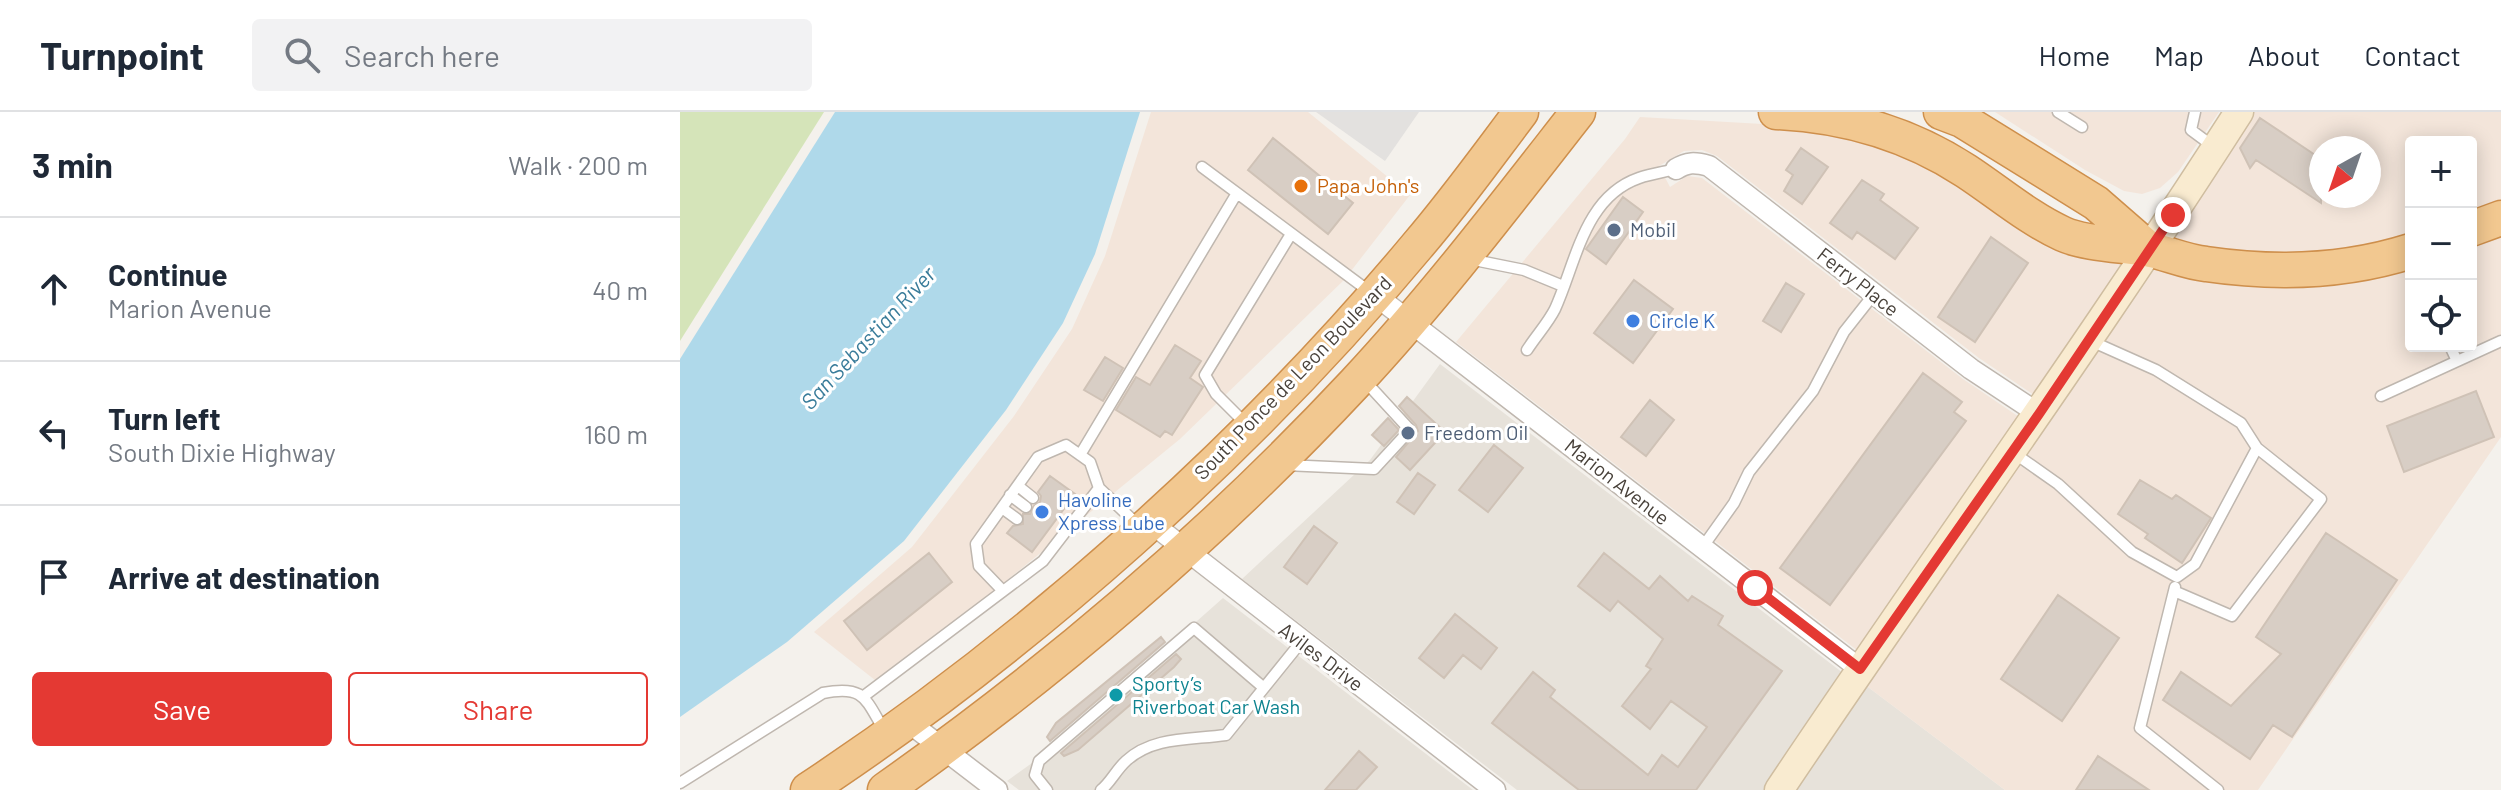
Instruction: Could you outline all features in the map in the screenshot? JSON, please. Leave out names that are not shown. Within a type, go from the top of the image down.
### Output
[{"type":"highway","name":"South Ponce de Leon Boulevard","points":[[808,790],[897,728],[1091,575],[1146,526],[1249,427],[1375,295],[1418,246],[1521,112]]},
{"type":"highway","points":[[885,790],[1064,655],[1184,552],[1275,464],[1409,323],[1578,112]]},
{"type":"highway","points":[[1776,112],[1831,117],[1877,128],[1939,155],[2066,236],[2150,250],[2203,264],[2253,270],[2333,268],[2405,255]]},
{"type":"highway","points":[[1941,112],[1962,120],[2096,203],[2150,250]]},
{"type":"highway","points":[[2477,227],[2501,218]]},
{"type":"main road","points":[[1779,790],[2039,414],[2239,112]]},
{"type":"street","name":"Ferry Place","points":[[1676,169],[1697,162],[1709,166],[1971,369],[2039,414]]},
{"type":"street","name":"Marion Avenue","points":[[1375,295],[1860,669]]},
{"type":"street","name":"Aviles Drive","points":[[1146,526],[1495,790]]},
{"type":"street","points":[[897,728],[944,748],[997,790]]},
{"type":"lane","points":[[2058,112],[2082,127]]},
{"type":"lane","points":[[2195,112],[2191,130],[2216,148]]},
{"type":"lane","points":[[1202,167],[1375,295]]},
{"type":"lane","points":[[1527,350],[1554,310],[1578,244],[1604,203],[1625,185],[1639,178],[1676,169]]},
{"type":"lane","points":[[1080,455],[1237,193]]},
{"type":"lane","points":[[1249,427],[1216,394],[1205,375],[1291,234]]},
{"type":"lane","points":[[1464,258],[1524,270],[1563,286]]},
{"type":"lane","points":[[1702,548],[1734,503],[1749,472],[1813,391],[1844,332],[1874,294]]},
{"type":"lane","points":[[2089,340],[2156,370],[2241,423],[2257,448],[2321,499],[2232,616],[2174,591]]},
{"type":"lane","points":[[2381,396],[2501,341]]},
{"type":"lane","points":[[2453,352],[2457,361]]},
{"type":"lane","points":[[1275,464],[1374,469],[1410,430],[1361,376]]},
{"type":"lane","points":[[1003,591],[979,566],[976,544],[1038,457],[1066,445],[1090,462],[1099,488],[1146,526]]},
{"type":"lane","points":[[2218,790],[2140,728],[2177,577],[2195,564],[2257,448]]},
{"type":"lane","points":[[2013,452],[2058,484],[2132,552],[2177,577]]},
{"type":"lane","points":[[864,696],[1043,561],[1099,488]]},
{"type":"lane","points":[[1014,490],[1030,502]]},
{"type":"lane","points":[[1002,508],[1017,519]]},
{"type":"lane","points":[[1059,516],[1070,525]]},
{"type":"lane","points":[[1051,526],[1063,535]]},
{"type":"lane","points":[[1042,538],[1054,547]]},
{"type":"lane","points":[[1047,790],[1035,775],[1039,761],[1194,628],[1264,688]]},
{"type":"lane","points":[[1101,790],[1123,763],[1143,747],[1164,741],[1226,735],[1301,642]]},
{"type":"lane","points":[[680,783],[823,693],[844,689],[864,696],[897,728]]},
{"type":"shaded area","points":[[1151,112],[1308,112],[1410,195],[1344,280],[1180,439],[880,684],[814,632],[912,547],[1014,416],[1072,329],[1105,256]]},
{"type":"shaded area","points":[[1316,112],[1419,112],[1385,161]]},
{"type":"shaded area","points":[[1995,112],[2219,112],[2178,172],[2160,188],[2142,194],[2124,191],[2085,170]]},
{"type":"shaded area","points":[[2252,112],[2501,112],[2501,206],[2477,215],[2477,136],[2405,136],[2405,240],[2378,248],[2255,257],[2169,242]]},
{"type":"shaded area","points":[[1640,117],[1780,125],[1872,140],[2130,259],[2037,397],[1979,358],[1717,156],[1702,150],[1684,151],[1659,166],[1670,187],[1687,176],[1702,178],[1963,379],[2022,419],[1858,651],[1456,342]]},
{"type":"shaded area","points":[[2501,231],[2501,437],[2258,790],[2005,790],[1864,684],[2154,265],[2405,263],[2405,352],[2477,352],[2477,240]]},
{"type":"shaded area","points":[[1440,364],[1843,673],[1764,790],[1517,790],[1242,579],[1370,460]]},
{"type":"shaded area","points":[[1223,598],[1473,790],[1019,790],[1007,781],[1057,745]]},
{"type":"shaded area","points":[[1864,684],[2005,790],[1793,790]]},
{"type":"green space","points":[[680,112],[824,112],[680,341]]},
{"type":"water","name":"San Sebastian River","points":[[835,112],[1140,112],[1095,254],[1063,323],[1006,410],[904,541],[787,642],[680,717],[680,359]]},
{"type":"building","points":[[2260,118],[2309,151],[2309,195],[2256,160],[2250,168],[2240,148]]},
{"type":"building","name":"Papa John's","points":[[1273,138],[1353,203],[1328,234],[1248,170]]},
{"type":"building","points":[[1801,148],[1828,167],[1802,204],[1784,191],[1793,175],[1786,170]]},
{"type":"building","points":[[1862,180],[1884,194],[1880,200],[1918,228],[1895,259],[1857,232],[1852,239],[1830,223]]},
{"type":"building","name":"Mobil","points":[[1623,197],[1643,212],[1606,264],[1586,249]]},
{"type":"building","points":[[1991,237],[2028,263],[1975,342],[1938,317]]},
{"type":"building","name":"Circle K","points":[[1634,280],[1673,309],[1633,363],[1594,333]]},
{"type":"building","points":[[1786,283],[1804,294],[1781,332],[1763,321]]},
{"type":"building","points":[[1175,345],[1201,361],[1190,378],[1203,387],[1172,435],[1165,431],[1160,437],[1116,410],[1136,377],[1150,385]]},
{"type":"building","points":[[1105,357],[1123,368],[1103,401],[1084,390]]},
{"type":"building","points":[[1923,373],[1962,402],[1954,412],[1966,421],[1830,605],[1780,568]]},
{"type":"building","points":[[2476,391],[2494,437],[2404,472],[2387,426]]},
{"type":"building","points":[[1407,397],[1445,432],[1410,470],[1396,457],[1418,431],[1399,406]]},
{"type":"building","points":[[1650,400],[1674,420],[1646,456],[1621,437]]},
{"type":"building","points":[[1388,418],[1399,430],[1384,446],[1372,435]]},
{"type":"building","points":[[1494,445],[1523,468],[1488,512],[1459,490]]},
{"type":"building","points":[[1418,473],[1435,485],[1414,514],[1397,502]]},
{"type":"building","name":"Havoline Xpress Lube","points":[[1050,476],[1075,494],[1032,552],[1007,533],[1013,526],[1023,524],[1023,514],[1030,514],[1040,502],[1038,492]]},
{"type":"building","points":[[2140,480],[2172,499],[2176,495],[2211,518],[2182,563],[2145,538],[2148,534],[2118,514]]},
{"type":"building","points":[[1314,526],[1337,543],[1307,584],[1284,567]]},
{"type":"building","points":[[2326,533],[2397,580],[2292,737],[2273,725],[2250,759],[2163,700],[2181,672],[2231,706],[2281,654],[2256,637]]},
{"type":"building","points":[[929,553],[952,582],[867,650],[844,621]]},
{"type":"building","points":[[1604,553],[1649,589],[1660,576],[1688,601],[1692,596],[1723,616],[1718,625],[1782,671],[1696,790],[1579,790],[1492,723],[1533,672],[1555,690],[1550,697],[1648,775],[1662,755],[1678,767],[1707,727],[1671,701],[1650,729],[1622,706],[1651,669],[1646,666],[1663,639],[1618,601],[1610,611],[1578,586]]},
{"type":"building","points":[[2058,595],[2119,638],[2062,721],[2001,679]]},
{"type":"building","points":[[1455,614],[1497,648],[1481,669],[1463,655],[1444,678],[1419,658]]},
{"type":"building","points":[[1161,637],[1165,642],[1050,741],[1047,737],[1056,723]]},
{"type":"building","points":[[1176,654],[1181,659],[1174,667],[1078,750],[1064,756],[1061,753]]},
{"type":"building","points":[[1359,751],[1377,767],[1356,790],[1325,790]]},
{"type":"building","points":[[2098,756],[2149,790],[2076,790]]},
{"type":"place","name":"Papa John's","points":[[1301,186]]},
{"type":"place","name":"Mobil","points":[[1614,230]]},
{"type":"place","name":"Circle K","points":[[1633,321]]},
{"type":"place","name":"Freedom Oil","points":[[1408,433]]},
{"type":"place","name":"Havoline Xpress Lube","points":[[1042,512]]},
{"type":"place","name":"Sporty’s Riverboat Car Wash","points":[[1116,695]]},
{"type":"route","points":[[1755,588],[1860,669],[2039,414],[2173,215]]}]
